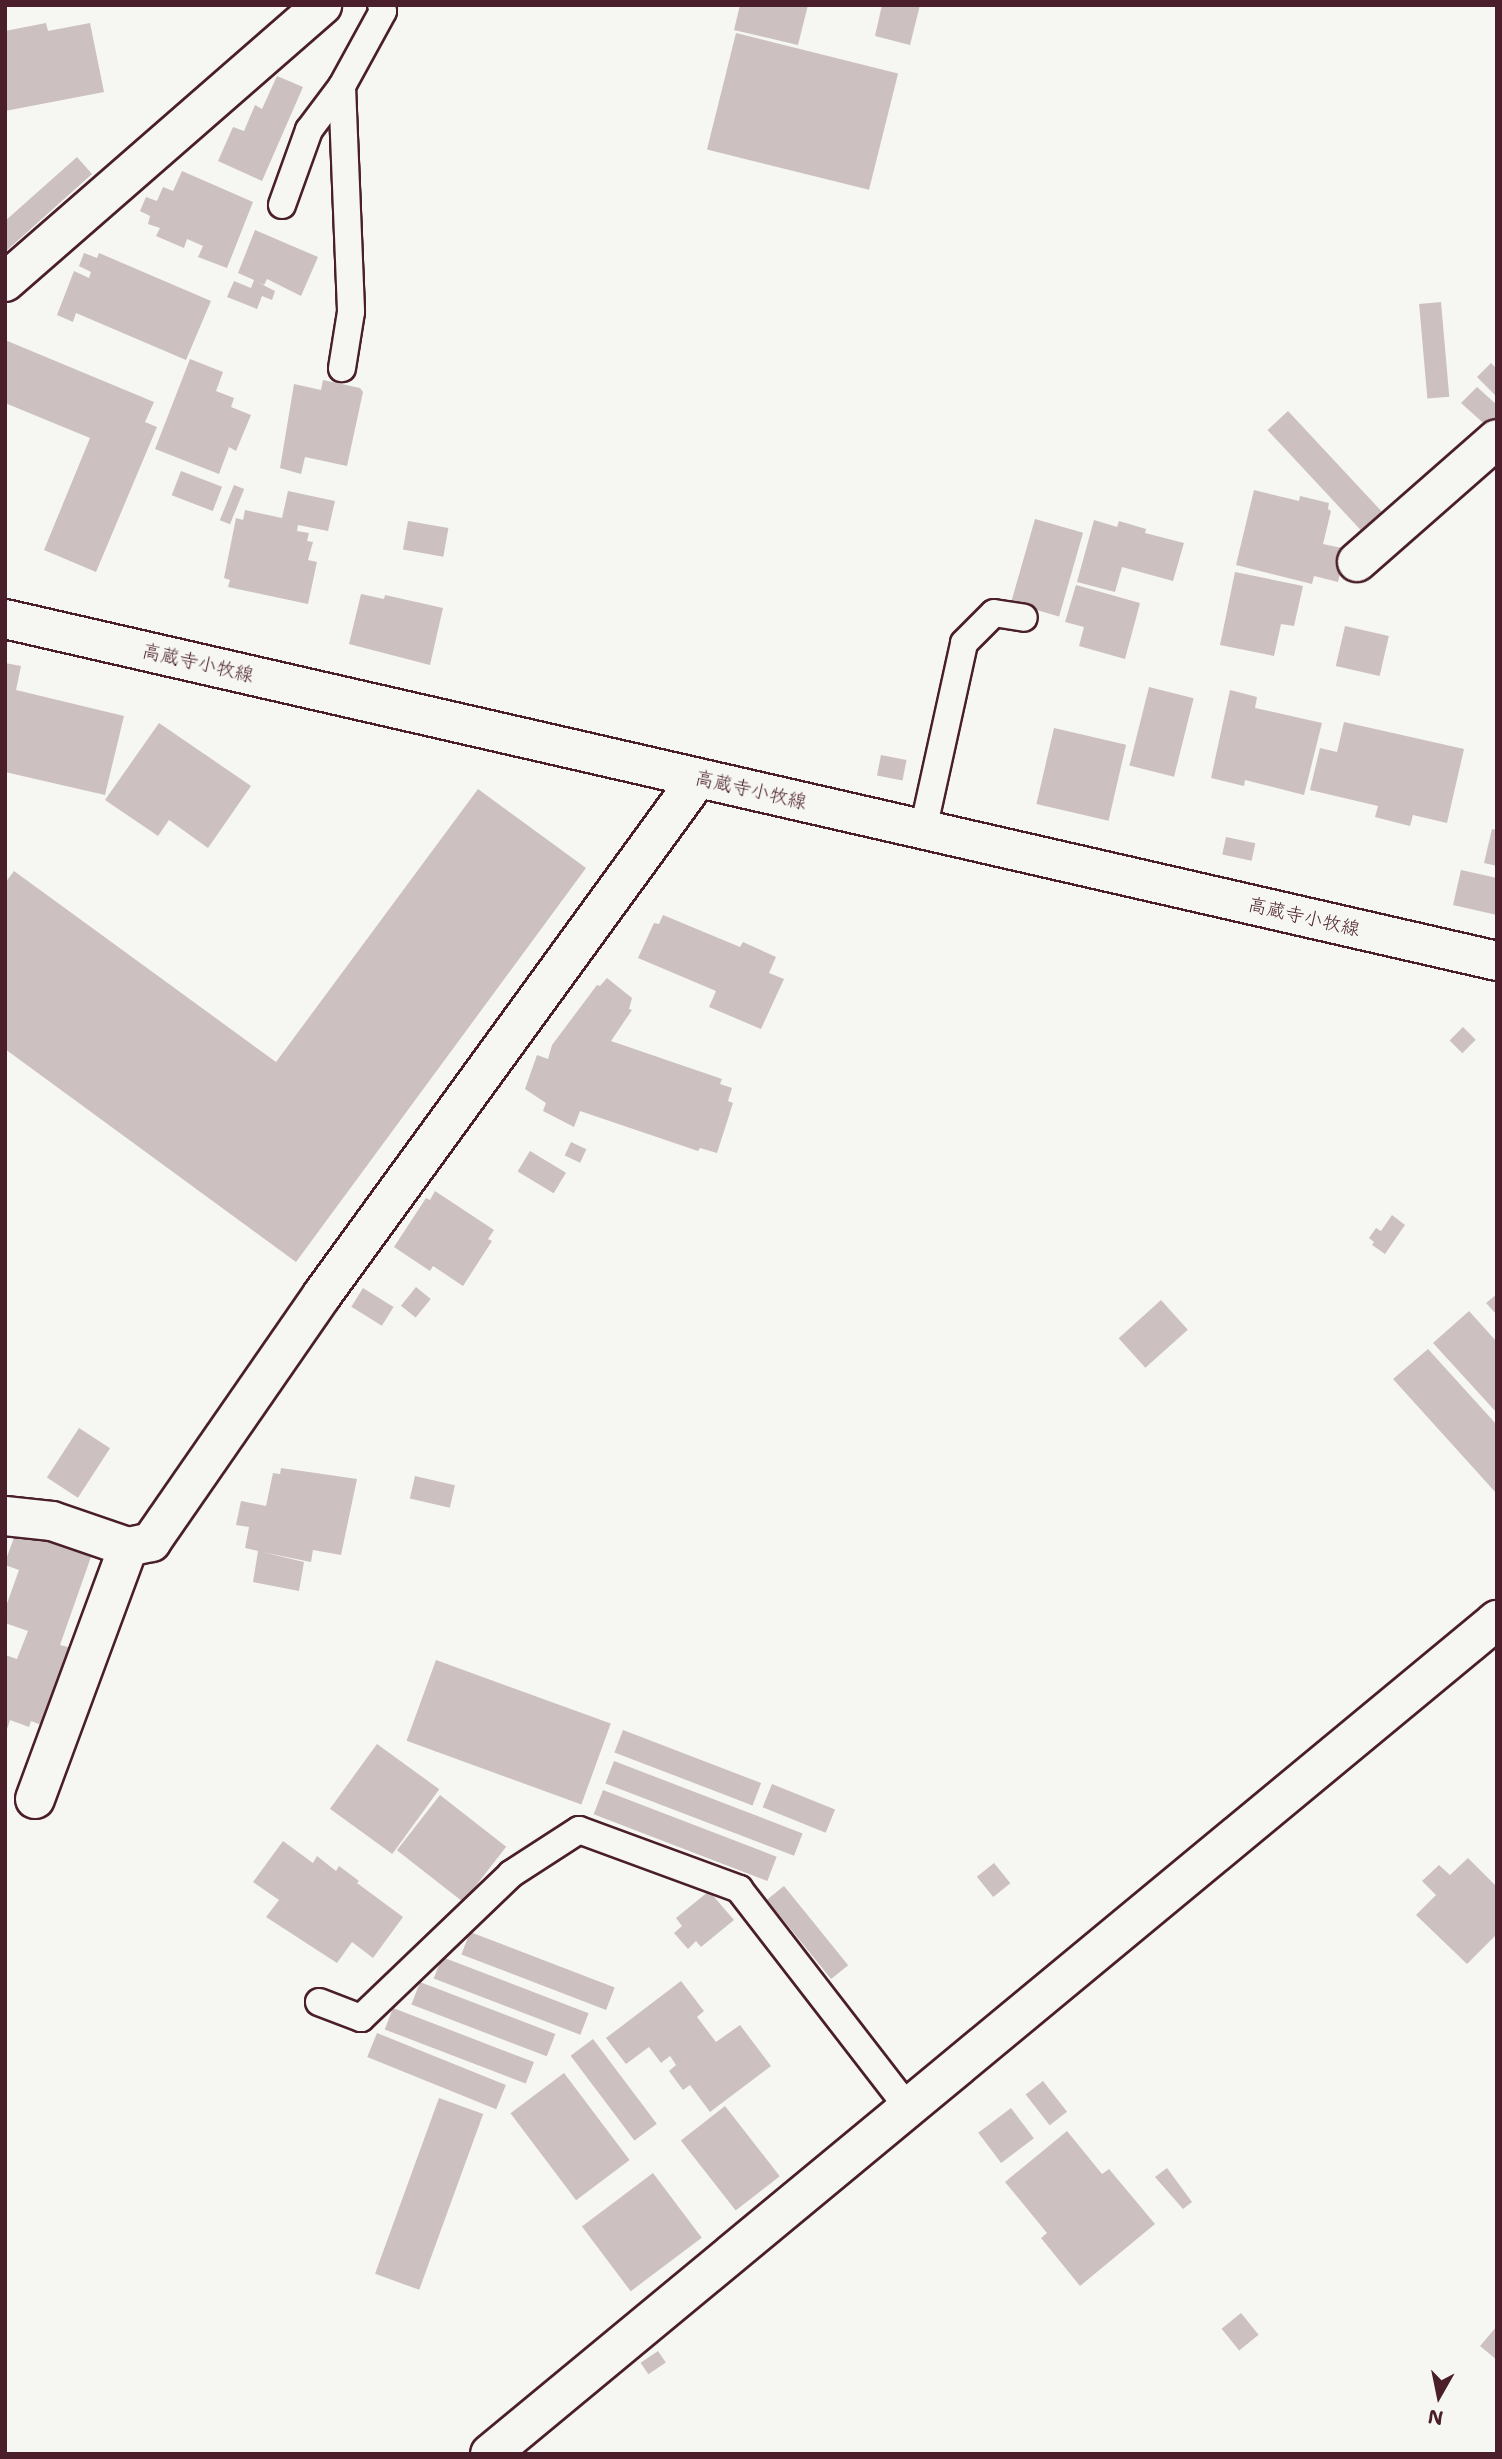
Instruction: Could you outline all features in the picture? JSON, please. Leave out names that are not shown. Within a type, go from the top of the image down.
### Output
[{"type":"street","points":[[5,282],[322,5]]},
{"type":"street","points":[[1357,562],[1497,439]]},
{"type":"street","name":"高蔵寺小牧線","points":[[5,619],[1497,961]]},
{"type":"street","points":[[5,1516],[52,1521],[128,1547],[152,1542],[322,1295],[698,778]]},
{"type":"street","points":[[35,1799],[128,1547]]},
{"type":"street","points":[[490,2454],[1497,1620]]},
{"type":"lane","points":[[282,205],[309,130],[342,86],[383,11],[381,5]]},
{"type":"lane","points":[[342,86],[351,312],[342,368]]},
{"type":"lane","points":[[923,830],[964,643],[994,613],[1024,618]]},
{"type":"lane","points":[[319,2002],[361,2018],[511,1874],[579,1830],[739,1889],[908,2108]]},
{"type":"building","points":[[740,5],[808,5],[798,45],[734,30]]},
{"type":"building","points":[[882,5],[920,5],[910,45],[875,36]]},
{"type":"building","points":[[46,23],[48,31],[90,23],[104,92],[5,111],[5,31]]},
{"type":"building","points":[[736,33],[898,73],[869,190],[707,149]]},
{"type":"building","points":[[277,76],[303,87],[262,181],[218,161],[233,127],[244,131],[255,105],[262,109]]},
{"type":"building","points":[[77,157],[92,174],[5,252],[5,221]]},
{"type":"building","points":[[182,171],[253,202],[227,268],[198,257],[203,246],[187,239],[184,248],[156,236],[160,228],[148,224],[150,216],[140,211],[146,197],[157,201],[163,187],[173,191]]},
{"type":"building","points":[[255,230],[318,257],[301,296],[267,279],[264,285],[257,282],[275,291],[272,300],[262,296],[257,309],[227,297],[234,281],[251,288],[254,280],[238,273]]},
{"type":"building","points":[[84,253],[97,258],[99,253],[211,301],[186,360],[76,313],[73,322],[57,315],[74,271],[89,278],[91,272],[79,266]]},
{"type":"building","points":[[1441,302],[1449,397],[1427,399],[1419,304]]},
{"type":"building","points":[[5,340],[154,402],[145,422],[157,427],[96,572],[44,550],[90,438],[5,403]]},
{"type":"building","points":[[190,359],[223,372],[216,391],[234,398],[231,407],[251,415],[236,451],[229,447],[219,474],[155,449]]},
{"type":"building","points":[[1491,363],[1497,369],[1497,397],[1477,377]]},
{"type":"building","points":[[323,380],[360,388],[363,392],[347,466],[305,457],[301,474],[280,468],[294,384],[321,390]]},
{"type":"building","points":[[1477,387],[1497,405],[1497,422],[1490,429],[1461,403]]},
{"type":"building","points":[[1288,411],[1386,516],[1366,535],[1268,430]]},
{"type":"building","points":[[181,471],[222,487],[213,511],[172,495]]},
{"type":"building","points":[[234,485],[244,489],[230,524],[220,520]]},
{"type":"building","points":[[1254,490],[1299,501],[1300,496],[1329,503],[1328,509],[1331,511],[1323,544],[1346,549],[1338,582],[1314,576],[1312,584],[1236,565]]},
{"type":"building","points":[[288,491],[335,501],[328,531],[298,525],[297,531],[309,533],[307,541],[313,542],[308,560],[317,562],[308,604],[228,587],[230,580],[224,578],[236,518],[243,520],[245,510],[282,518]]},
{"type":"building","points":[[1035,519],[1083,533],[1059,616],[1011,603]]},
{"type":"building","points":[[1094,520],[1117,527],[1119,521],[1146,529],[1145,533],[1184,543],[1173,581],[1122,567],[1115,592],[1077,582]]},
{"type":"building","points":[[408,521],[448,528],[443,557],[403,550]]},
{"type":"building","points":[[1235,572],[1303,586],[1294,626],[1281,624],[1274,656],[1220,645]]},
{"type":"building","points":[[1076,585],[1140,603],[1125,659],[1079,646],[1084,627],[1065,622]]},
{"type":"building","points":[[361,594],[384,599],[385,595],[443,608],[430,665],[349,644]]},
{"type":"building","points":[[1345,626],[1389,636],[1380,676],[1336,666]]},
{"type":"building","points":[[5,663],[21,666],[16,690],[124,716],[105,795],[5,772]]},
{"type":"building","points":[[1149,687],[1194,698],[1174,777],[1129,766]]},
{"type":"building","points":[[1230,690],[1257,697],[1255,708],[1322,723],[1304,795],[1245,780],[1244,786],[1211,778]]},
{"type":"building","points":[[1344,722],[1464,749],[1447,823],[1413,815],[1410,826],[1375,817],[1378,806],[1310,790],[1320,748],[1337,752]]},
{"type":"building","points":[[159,723],[251,786],[208,848],[169,820],[158,836],[105,800]]},
{"type":"building","points":[[1054,728],[1126,745],[1109,821],[1036,804]]},
{"type":"building","points":[[881,755],[907,760],[903,781],[877,776]]},
{"type":"building","points":[[478,789],[586,868],[296,1262],[5,1049],[5,883],[14,871],[276,1062]]},
{"type":"building","points":[[1492,829],[1497,830],[1497,866],[1484,863]]},
{"type":"building","points":[[1226,837],[1255,843],[1252,861],[1222,855]]},
{"type":"building","points":[[1461,870],[1497,878],[1497,915],[1453,905]]},
{"type":"building","points":[[663,915],[740,947],[743,942],[776,957],[769,973],[784,979],[761,1029],[709,1007],[716,991],[638,958],[654,923],[659,924]]},
{"type":"building","points":[[607,978],[632,998],[629,1009],[632,1010],[611,1041],[722,1079],[720,1084],[732,1088],[728,1101],[733,1103],[717,1153],[700,1148],[698,1151],[580,1111],[574,1127],[543,1111],[546,1103],[525,1089],[537,1055],[548,1059],[552,1045],[597,985],[600,986]]},
{"type":"building","points":[[1463,1027],[1476,1040],[1462,1053],[1450,1040]]},
{"type":"building","points":[[571,1142],[586,1149],[580,1163],[565,1156]]},
{"type":"building","points":[[530,1151],[566,1173],[554,1193],[518,1172]]},
{"type":"building","points":[[435,1191],[494,1230],[488,1239],[492,1241],[463,1286],[433,1266],[430,1271],[394,1247],[426,1198],[430,1200]]},
{"type":"building","points":[[1392,1215],[1405,1225],[1385,1254],[1372,1245],[1374,1242],[1369,1238],[1376,1228],[1381,1231]]},
{"type":"building","points":[[416,1287],[431,1299],[416,1318],[401,1306]]},
{"type":"building","points":[[363,1288],[394,1307],[382,1326],[351,1307]]},
{"type":"building","points":[[1497,1294],[1497,1315],[1486,1303]]},
{"type":"building","points":[[1161,1300],[1188,1330],[1145,1368],[1119,1338]]},
{"type":"building","points":[[1469,1311],[1497,1342],[1497,1413],[1433,1343]]},
{"type":"building","points":[[1428,1349],[1497,1425],[1497,1494],[1393,1379]]},
{"type":"building","points":[[79,1428],[110,1448],[78,1498],[47,1477]]},
{"type":"building","points":[[281,1468],[357,1479],[341,1555],[313,1550],[311,1562],[262,1552],[304,1562],[299,1591],[253,1582],[258,1551],[245,1548],[249,1527],[236,1525],[241,1501],[266,1506],[273,1473],[280,1474]]},
{"type":"building","points":[[415,1476],[455,1485],[450,1508],[410,1498]]},
{"type":"building","points":[[18,1527],[92,1554],[60,1645],[72,1648],[44,1726],[31,1721],[29,1727],[10,1720],[6,1732],[5,1655],[17,1659],[28,1631],[5,1623],[5,1609],[19,1570],[5,1565],[5,1562]]},
{"type":"building","points":[[436,1660],[611,1724],[581,1804],[407,1741]]},
{"type":"building","points":[[623,1730],[761,1783],[753,1805],[614,1752]]},
{"type":"building","points":[[377,1744],[439,1789],[392,1854],[330,1809]]},
{"type":"building","points":[[614,1761],[803,1833],[794,1856],[605,1783]]},
{"type":"building","points":[[772,1784],[835,1809],[826,1833],[763,1807]]},
{"type":"building","points":[[603,1790],[777,1857],[767,1881],[594,1814]]},
{"type":"building","points":[[440,1795],[506,1847],[463,1902],[397,1850]]},
{"type":"building","points":[[283,1841],[313,1863],[317,1856],[336,1871],[339,1866],[403,1917],[373,1958],[352,1942],[337,1963],[266,1917],[279,1900],[253,1882]]},
{"type":"building","points":[[1468,1858],[1497,1887],[1497,1934],[1467,1964],[1416,1915],[1436,1895],[1422,1881],[1439,1865],[1450,1875]]},
{"type":"building","points":[[994,1863],[1010,1883],[993,1897],[977,1877]]},
{"type":"building","points":[[784,1886],[848,1965],[831,1979],[767,1900]]},
{"type":"building","points":[[709,1891],[734,1920],[701,1947],[696,1941],[688,1949],[674,1933],[682,1926],[676,1918]]},
{"type":"building","points":[[470,1932],[615,1988],[606,2010],[461,1954]]},
{"type":"building","points":[[442,1957],[589,2013],[580,2035],[434,1978]]},
{"type":"building","points":[[681,1981],[704,2011],[697,2017],[716,2042],[740,2025],[771,2066],[710,2112],[690,2085],[683,2090],[669,2071],[676,2065],[670,2056],[661,2063],[649,2047],[626,2064],[606,2038]]},
{"type":"building","points":[[420,1982],[555,2034],[547,2056],[411,2004]]},
{"type":"building","points":[[393,2008],[534,2062],[526,2084],[385,2029]]},
{"type":"building","points":[[377,2033],[506,2085],[496,2109],[367,2057]]},
{"type":"building","points":[[593,2039],[657,2124],[634,2141],[571,2056]]},
{"type":"building","points":[[564,2073],[630,2160],[576,2200],[510,2113]]},
{"type":"building","points":[[1043,2081],[1067,2112],[1050,2125],[1026,2095]]},
{"type":"building","points":[[439,2098],[483,2114],[419,2290],[375,2274]]},
{"type":"building","points":[[725,2106],[780,2176],[736,2211],[681,2140]]},
{"type":"building","points":[[1011,2108],[1034,2138],[1001,2163],[978,2133]]},
{"type":"building","points":[[1067,2131],[1102,2174],[1109,2169],[1155,2224],[1080,2286],[1041,2238],[1047,2233],[1005,2182]]},
{"type":"building","points":[[1167,2168],[1192,2202],[1183,2209],[1155,2177]]},
{"type":"building","points":[[653,2173],[702,2238],[631,2291],[582,2227]]},
{"type":"building","points":[[1241,2313],[1259,2335],[1239,2350],[1222,2329]]},
{"type":"building","points":[[1497,2326],[1497,2360],[1480,2346]]},
{"type":"building","points":[[658,2351],[666,2363],[648,2374],[641,2363]]}]
